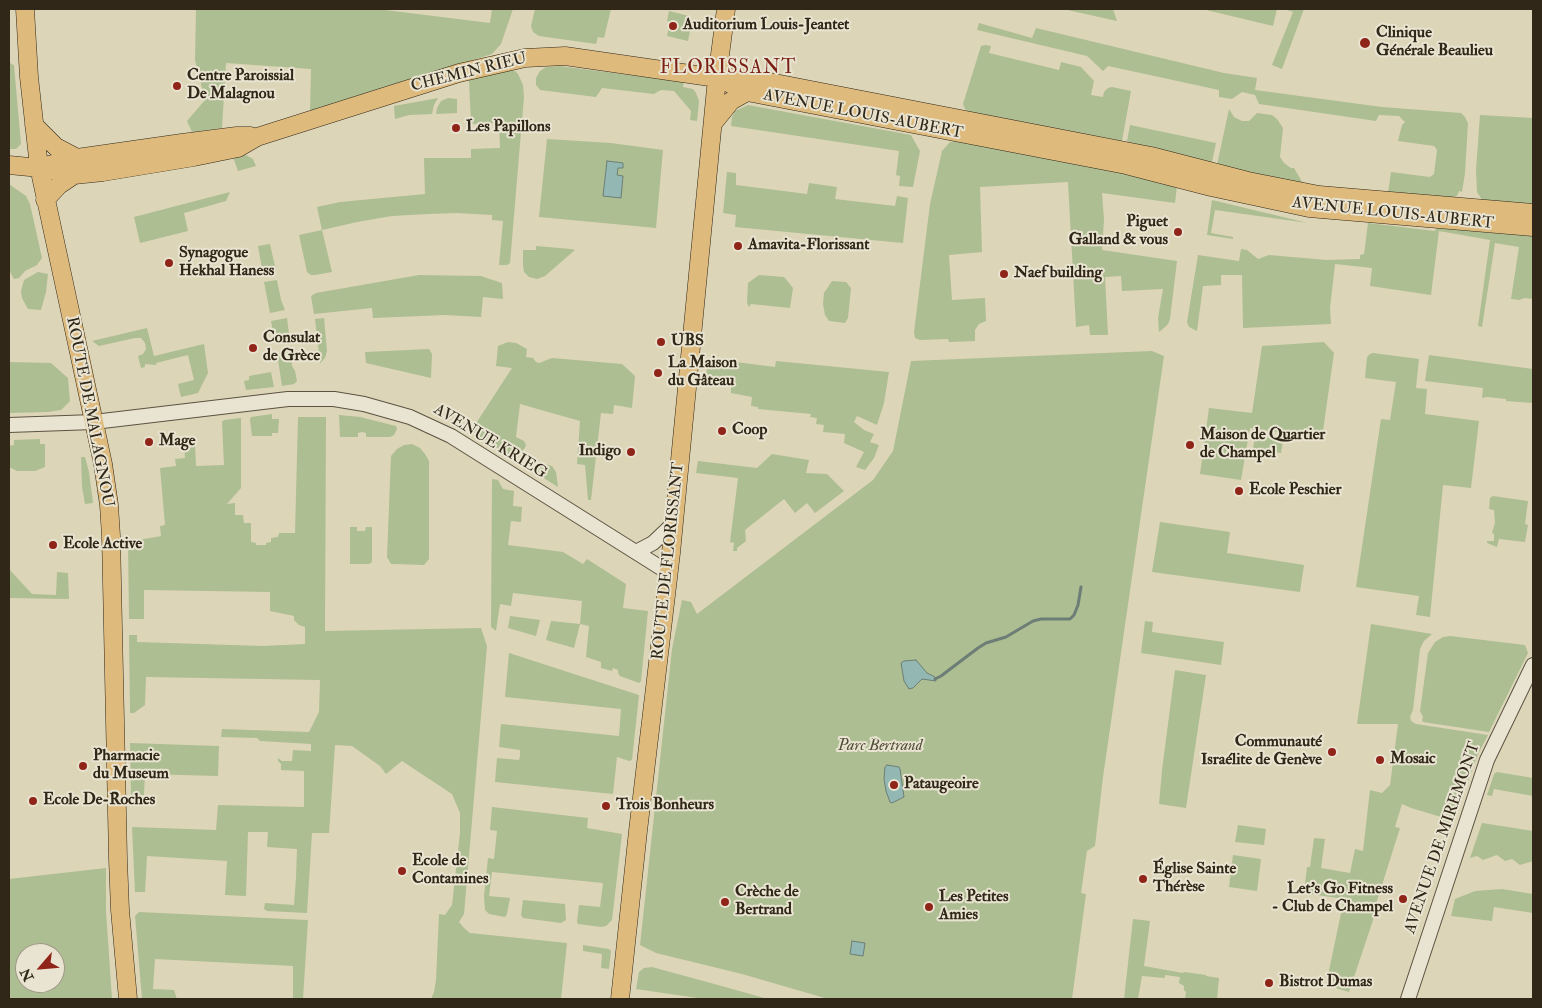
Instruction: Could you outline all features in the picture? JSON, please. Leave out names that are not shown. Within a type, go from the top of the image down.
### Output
[{"type":"main road","name":"ROUTE DE MALAGNOU","points":[[25,9],[39,168],[108,490],[111,524],[116,825],[120,910],[128,999]]},
{"type":"main road","name":"ROUTE DE FLORISSANT","points":[[620,999],[669,573],[717,78],[726,9]]},
{"type":"main road","name":"CHEMIN RIEU","points":[[9,166],[39,168],[76,166],[237,136],[257,137],[428,82],[525,58],[565,56],[717,78]]},
{"type":"main road","name":"AVENUE LOUIS-AUBERT","points":[[717,78],[744,77],[1151,156],[1286,190],[1357,199],[1533,213]]},
{"type":"main road","name":"AVENUE LOUIS-AUBERT","points":[[717,78],[747,92],[1126,165],[1205,186],[1309,208],[1533,228]]},
{"type":"main road","points":[[714,122],[731,101],[747,92]]},
{"type":"main road","points":[[9,166],[24,177],[45,200],[76,166],[34,124]]},
{"type":"street","name":"AVENUE KRIEG","points":[[9,425],[94,422],[288,399],[334,399],[364,404],[410,417],[451,436],[669,573]]},
{"type":"street","points":[[636,552],[653,543],[674,524]]},
{"type":"street","name":"AVENUE DE MIREMONT","points":[[1408,999],[1487,760],[1533,665]]},
{"type":"green space","points":[[196,9],[377,9],[490,23],[492,9],[513,9],[501,44],[492,54],[310,112],[311,69],[226,63],[222,128],[192,132],[187,121],[205,100],[195,60]]},
{"type":"green space","points":[[535,9],[611,9],[604,38],[598,37],[596,44],[539,36],[533,32],[531,26]]},
{"type":"green space","points":[[1063,9],[1113,9],[1117,21]]},
{"type":"green space","points":[[1202,9],[1277,9],[1273,26]]},
{"type":"green space","points":[[1284,9],[1304,9],[1282,69],[1272,65],[1293,12]]},
{"type":"green space","points":[[669,11],[689,16],[686,29],[690,31],[688,41],[667,36],[670,22],[667,21]]},
{"type":"green space","points":[[979,23],[1032,38],[1036,28],[1224,73],[1257,78],[1255,90],[1382,107],[1461,113],[1468,123],[1462,192],[1459,191],[1457,196],[1450,198],[1388,193],[1391,172],[1430,177],[1434,174],[1437,150],[1434,146],[1398,141],[1402,125],[1405,122],[1399,116],[1379,115],[1376,121],[1259,104],[1255,95],[1242,92],[1232,99],[1219,97],[1219,90],[1108,66],[1103,71],[1087,56],[977,30]]},
{"type":"green space","points":[[981,46],[991,46],[989,53],[1059,70],[1061,62],[1081,67],[1094,81],[1091,95],[1103,97],[1104,92],[1112,87],[1131,91],[1122,141],[969,112],[963,104]]},
{"type":"green space","points":[[9,60],[14,65],[21,144],[16,149],[9,149]]},
{"type":"green space","points":[[559,66],[684,82],[683,87],[693,89],[699,101],[697,121],[690,120],[691,111],[674,91],[661,90],[654,94],[602,88],[596,97],[540,90],[536,85],[536,78],[540,71],[546,67]]},
{"type":"green space","points":[[509,70],[515,71],[518,74],[523,85],[524,97],[510,263],[499,265],[503,221],[492,220],[492,215],[457,213],[392,216],[322,230],[317,207],[340,202],[425,194],[424,158],[471,158],[471,149],[500,148],[499,123],[471,124],[469,80]]},
{"type":"green space","points":[[438,98],[432,114],[409,115],[395,119],[394,106]]},
{"type":"green space","points":[[448,98],[457,99],[457,113],[436,114],[441,101]]},
{"type":"green space","points":[[748,105],[911,135],[920,151],[913,187],[899,186],[900,176],[896,175],[899,151],[731,126],[735,111]]},
{"type":"green space","points":[[1229,109],[1234,117],[1242,121],[1249,121],[1257,113],[1272,115],[1277,119],[1283,128],[1280,157],[1284,163],[1294,168],[1304,185],[1217,165]]},
{"type":"green space","points":[[1480,115],[1533,118],[1533,204],[1489,202],[1482,200],[1477,192],[1476,170]]},
{"type":"green space","points":[[1130,125],[1216,143],[1212,162],[1128,142]]},
{"type":"green space","points":[[547,139],[611,143],[663,150],[656,228],[539,217]]},
{"type":"green space","points":[[957,141],[1102,168],[1177,186],[1175,203],[1102,193],[1104,219],[1102,250],[1177,261],[1168,324],[1159,332],[1158,318],[1163,289],[1122,291],[1121,276],[1105,277],[1108,335],[1090,335],[1089,325],[1076,327],[1068,182],[980,187],[982,252],[949,255],[952,300],[985,298],[986,321],[979,324],[975,330],[975,341],[949,342],[948,339],[920,340],[915,338],[914,332],[930,204],[942,151],[950,142]]},
{"type":"green space","points":[[246,155],[253,159],[256,166],[238,171],[233,157]]},
{"type":"green space","points":[[727,172],[736,173],[736,185],[807,194],[809,183],[837,187],[835,199],[895,206],[897,196],[908,198],[903,243],[735,227],[736,215],[723,213]]},
{"type":"green space","points":[[9,184],[26,196],[30,204],[42,258],[37,265],[25,271],[19,278],[14,279],[9,270]]},
{"type":"green space","points":[[230,192],[226,201],[184,213],[188,231],[140,243],[134,217]]},
{"type":"green space","points":[[1212,200],[1308,223],[1215,210],[1211,233],[1233,237],[1233,239],[1207,235]]},
{"type":"green space","points":[[1368,223],[1435,231],[1436,228],[1533,236],[1533,299],[1511,299],[1519,247],[1495,243],[1482,327],[1478,326],[1490,240],[1439,231],[1431,295],[1370,286],[1372,268],[1335,264],[1330,308],[1331,324],[1243,328],[1242,275],[1221,275],[1221,285],[1203,286],[1197,331],[1189,327],[1187,322],[1198,255],[1239,261],[1241,249],[1247,250],[1258,259],[1269,255],[1327,260],[1360,259],[1360,255],[1364,254]]},
{"type":"green space","points":[[322,230],[332,272],[311,275],[307,272],[299,235]]},
{"type":"green space","points":[[270,244],[276,271],[263,274],[258,246]]},
{"type":"green space","points":[[536,246],[575,250],[545,276],[537,279],[529,277],[524,272],[523,265],[523,250],[536,250]]},
{"type":"green space","points":[[38,272],[48,274],[46,292],[41,310],[28,309],[22,298],[21,291],[24,280]]},
{"type":"green space","points":[[419,275],[481,276],[502,283],[503,299],[483,297],[481,317],[445,315],[373,318],[372,308],[314,314],[311,296],[316,293]]},
{"type":"green space","points":[[759,275],[784,277],[793,288],[790,308],[751,304],[749,307],[747,303],[748,283]]},
{"type":"green space","points":[[277,280],[285,310],[270,313],[264,282]]},
{"type":"green space","points":[[832,281],[846,282],[851,288],[848,318],[845,323],[829,321],[825,315],[824,293]]},
{"type":"green space","points":[[287,318],[290,341],[275,343],[271,321]]},
{"type":"green space","points":[[324,318],[327,351],[325,358],[320,363],[315,319]]},
{"type":"green space","points":[[147,328],[154,356],[204,344],[208,373],[198,393],[181,397],[178,384],[194,380],[188,355],[156,363],[156,365],[145,364],[145,367],[141,368],[138,356],[143,354],[146,349],[145,343],[141,338],[99,346],[92,341]]},
{"type":"green space","points":[[508,342],[516,343],[527,349],[526,357],[533,358],[539,363],[552,358],[622,364],[635,376],[632,408],[614,405],[613,414],[601,413],[591,500],[588,500],[585,465],[577,464],[580,421],[520,404],[516,437],[524,441],[526,445],[514,459],[471,431],[512,368],[496,366],[498,346]]},
{"type":"green space","points":[[1324,342],[1334,353],[1322,438],[1250,428],[1241,480],[1200,474],[1209,408],[1252,413],[1262,346]]},
{"type":"green space","points":[[429,349],[432,354],[431,378],[366,363],[365,352]]},
{"type":"green space","points":[[291,351],[292,366],[297,381],[294,384],[282,386],[277,353]]},
{"type":"green space","name":"Parc Bertrand","points":[[1152,351],[1164,356],[1103,777],[1095,846],[1087,851],[1081,893],[1086,894],[1072,999],[828,999],[742,974],[656,953],[640,945],[672,649],[682,600],[691,602],[697,614],[873,480],[893,451],[911,361]]},
{"type":"green space","points":[[1373,353],[1419,359],[1416,388],[1427,389],[1425,414],[1479,421],[1471,488],[1443,485],[1430,617],[1416,615],[1419,596],[1356,587],[1381,419],[1390,420],[1396,382],[1365,378],[1367,357]]},
{"type":"green space","points":[[1429,355],[1533,369],[1533,403],[1482,398],[1483,388],[1425,381]]},
{"type":"green space","points":[[712,359],[775,367],[776,361],[889,372],[884,403],[877,425],[857,416],[854,422],[864,430],[874,434],[870,442],[879,445],[874,458],[865,470],[856,467],[864,452],[844,443],[845,434],[823,432],[824,425],[816,424],[817,418],[810,417],[811,414],[758,409],[758,407],[751,406],[752,397],[731,393],[731,383],[705,381],[708,362]]},
{"type":"green space","points":[[9,362],[51,363],[68,378],[70,401],[61,410],[9,413]]},
{"type":"green space","points":[[271,372],[274,387],[246,390],[244,381],[249,380],[249,376]]},
{"type":"green space","points":[[272,414],[272,419],[279,419],[278,433],[272,433],[272,436],[252,436],[251,417]]},
{"type":"green space","points":[[339,415],[360,417],[396,426],[397,429],[394,435],[390,437],[366,437],[366,433],[362,432],[358,433],[358,437],[340,437]]},
{"type":"green space","points":[[298,417],[326,417],[325,631],[481,628],[487,646],[464,914],[459,922],[470,933],[567,943],[561,999],[431,999],[436,980],[439,914],[445,915],[452,905],[460,833],[460,813],[452,794],[402,761],[386,774],[380,766],[352,746],[335,745],[329,833],[312,833],[307,913],[267,911],[264,909],[265,903],[294,905],[296,877],[297,849],[267,847],[268,832],[248,832],[246,896],[225,895],[227,861],[147,856],[145,892],[135,892],[132,827],[216,830],[218,805],[304,807],[304,771],[281,770],[278,758],[282,761],[292,761],[293,750],[311,751],[311,744],[260,741],[257,738],[221,737],[222,729],[309,732],[319,712],[320,680],[146,677],[145,705],[134,713],[130,713],[129,635],[137,635],[137,642],[263,646],[305,644],[305,627],[299,625],[294,620],[294,616],[270,611],[270,592],[144,590],[144,619],[129,619],[128,542],[161,536],[160,526],[165,525],[160,468],[176,466],[175,459],[185,458],[184,445],[195,444],[196,466],[224,465],[222,422],[224,420],[241,418],[241,488],[227,504],[235,503],[235,515],[243,515],[244,523],[251,523],[251,542],[256,543],[256,545],[266,545],[266,543],[271,542],[271,538],[278,537],[279,533],[295,533]]},
{"type":"green space","points":[[1255,436],[1283,440],[1281,453],[1253,449]]},
{"type":"green space","points":[[40,439],[40,444],[45,444],[45,467],[35,471],[17,471],[9,467],[9,446],[14,445],[14,440]]},
{"type":"green space","points":[[412,444],[420,448],[429,461],[429,559],[424,565],[391,564],[387,557],[391,456],[404,445]]},
{"type":"green space","points":[[772,454],[809,460],[806,473],[827,474],[844,491],[815,513],[807,503],[795,513],[784,499],[745,530],[746,541],[737,548],[737,551],[733,551],[734,543],[730,542],[738,478],[696,473],[698,461],[757,468]]},
{"type":"green space","points":[[81,457],[85,457],[89,472],[93,503],[85,504],[82,487]]},
{"type":"green space","points":[[541,463],[552,466],[556,472],[558,487],[531,470],[536,464]]},
{"type":"green space","points":[[492,479],[498,480],[503,489],[514,491],[513,506],[522,507],[521,522],[511,521],[508,545],[563,552],[583,564],[587,559],[626,584],[623,608],[648,611],[641,681],[639,683],[620,676],[618,670],[613,668],[612,671],[601,668],[601,662],[586,657],[589,626],[580,624],[582,601],[513,593],[511,606],[500,604],[496,631],[491,627]]},
{"type":"green space","points":[[1493,496],[1528,501],[1525,524],[1528,525],[1525,542],[1499,539],[1497,547],[1487,543],[1487,541],[1494,541],[1494,534],[1492,533],[1495,523],[1494,510],[1489,509],[1490,498]]},
{"type":"green space","points":[[1160,522],[1230,532],[1227,553],[1304,565],[1300,592],[1152,572]]},
{"type":"green space","points":[[350,527],[357,527],[357,531],[365,531],[366,527],[372,527],[372,562],[369,564],[350,564]]},
{"type":"green space","points":[[9,569],[32,594],[56,595],[57,572],[68,573],[69,599],[9,598]]},
{"type":"green space","points":[[510,616],[540,620],[536,636],[508,628]]},
{"type":"green space","points":[[551,621],[580,624],[574,648],[546,640]]},
{"type":"green space","points":[[1145,621],[1153,622],[1152,632],[1224,642],[1221,665],[1141,653]]},
{"type":"green space","points":[[1371,624],[1432,634],[1424,641],[1420,649],[1411,721],[1416,724],[1488,735],[1478,754],[1451,827],[1439,824],[1441,817],[1402,804],[1395,827],[1400,828],[1375,907],[1377,908],[1349,992],[1326,985],[1344,899],[1304,893],[1307,867],[1310,867],[1314,838],[1325,839],[1321,868],[1350,873],[1355,849],[1363,851],[1370,790],[1382,793],[1390,785],[1398,724],[1357,724]]},
{"type":"green space","points":[[1450,636],[1525,645],[1528,653],[1489,732],[1423,722],[1422,720],[1423,717],[1420,711],[1428,653],[1435,642],[1443,637]]},
{"type":"green space","points":[[509,653],[639,695],[632,760],[629,761],[617,757],[613,794],[495,782],[497,758],[519,760],[520,756],[520,750],[499,747],[501,724],[619,736],[621,709],[505,697]]},
{"type":"green space","points":[[1175,670],[1206,675],[1186,808],[1159,804]]},
{"type":"green space","points":[[130,743],[219,746],[218,776],[145,774],[144,795],[131,795]]},
{"type":"green space","points":[[1497,772],[1533,778],[1533,796],[1494,789],[1492,796],[1487,795],[1494,774]]},
{"type":"green space","points":[[492,807],[588,818],[587,828],[622,834],[612,920],[606,926],[601,927],[578,924],[577,922],[579,905],[600,907],[603,883],[492,872],[489,896],[510,898],[505,917],[489,914],[485,910],[484,896],[488,858],[494,859],[497,831],[490,830]]},
{"type":"green space","points":[[1482,823],[1533,831],[1533,861],[1520,865],[1512,859],[1505,861],[1497,855],[1483,860],[1477,856],[1470,858]]},
{"type":"green space","points":[[1238,825],[1266,829],[1264,845],[1235,842]]},
{"type":"green space","points":[[1233,855],[1261,859],[1257,891],[1229,887]]},
{"type":"green space","points":[[106,868],[106,911],[112,999],[9,999],[9,879]]},
{"type":"green space","points":[[1502,889],[1533,894],[1533,913],[1494,907],[1492,921],[1451,916],[1455,899],[1475,891]]},
{"type":"green space","points":[[523,900],[565,904],[566,920],[561,923],[523,918],[521,915]]},
{"type":"green space","points":[[139,912],[308,920],[303,999],[293,999],[293,966],[155,959],[153,989],[174,990],[177,999],[142,999],[135,916]]},
{"type":"green space","points":[[1133,919],[1150,921],[1144,966],[1219,978],[1217,999],[1185,999],[1186,992],[1184,986],[1179,983],[1180,977],[1165,975],[1165,978],[1142,976],[1138,999],[1124,999]]},
{"type":"green space","points":[[583,945],[609,949],[611,951],[609,969],[601,968],[602,954],[583,951]]},
{"type":"green space","points":[[652,967],[768,999],[704,999],[636,989],[639,972],[644,968]]},
{"type":"water","points":[[607,161],[623,163],[623,168],[618,168],[617,175],[623,176],[621,198],[603,196]]},
{"type":"water","points":[[916,660],[927,673],[935,677],[936,681],[922,679],[913,688],[909,689],[904,681],[901,663]]},
{"type":"water","name":"Pataugeoire","points":[[887,765],[899,767],[904,797],[892,803],[886,791],[884,779],[885,767]]},
{"type":"water","points":[[852,941],[865,943],[863,956],[850,954]]},
{"type":"waterway","points":[[935,679],[986,643],[1006,637],[1033,621],[1041,619],[1070,619],[1078,605],[1081,587]]},
{"type":"place","name":"Auditorium Louis-Jeantet","points":[[673,26]]},
{"type":"place","name":"Clinique Générale Beaulieu","points":[[1365,43]]},
{"type":"place","name":"Centre Paroissial De Malagnou","points":[[177,86]]},
{"type":"place","name":"Les Papillons","points":[[456,128]]},
{"type":"place","name":"Piguet Galland & vous","points":[[1178,232]]},
{"type":"place","name":"Amavita-Florissant","points":[[738,246]]},
{"type":"place","name":"Synagogue Hekhal Haness","points":[[169,263]]},
{"type":"place","name":"Naef building","points":[[1004,274]]},
{"type":"place","name":"UBS","points":[[661,342]]},
{"type":"place","name":"Consulat de Grèce","points":[[253,348]]},
{"type":"place","name":"La Maison du Gâteau","points":[[658,373]]},
{"type":"place","name":"Coop","points":[[722,431]]},
{"type":"place","name":"Mage","points":[[149,442]]},
{"type":"place","name":"Maison de Quartier de Champel","points":[[1190,445]]},
{"type":"place","name":"Indigo","points":[[631,452]]},
{"type":"place","name":"Ecole Peschier","points":[[1239,491]]},
{"type":"place","name":"Ecole Active","points":[[53,545]]},
{"type":"place","name":"Communauté Israélite de Genève","points":[[1332,752]]},
{"type":"place","name":"Mosaic","points":[[1380,760]]},
{"type":"place","name":"Pharmacie du Museum","points":[[83,766]]},
{"type":"place","name":"Pataugeoire","points":[[894,785]]},
{"type":"place","name":"Ecole De-Roches","points":[[33,801]]},
{"type":"place","name":"Trois Bonheurs","points":[[606,806]]},
{"type":"place","name":"Ecole de Contamines","points":[[402,871]]},
{"type":"place","name":"Église Sainte Thérèse","points":[[1143,879]]},
{"type":"place","name":"Let's Go Fitness - Club de Champel","points":[[1403,899]]},
{"type":"place","name":"Crèche de Bertrand","points":[[725,902]]},
{"type":"place","name":"Les Petites Amies","points":[[929,907]]},
{"type":"place","name":"Bistrot Dumas","points":[[1269,983]]},
{"type":"district","name":"FLORISSANT","points":[[728,69]]}]
